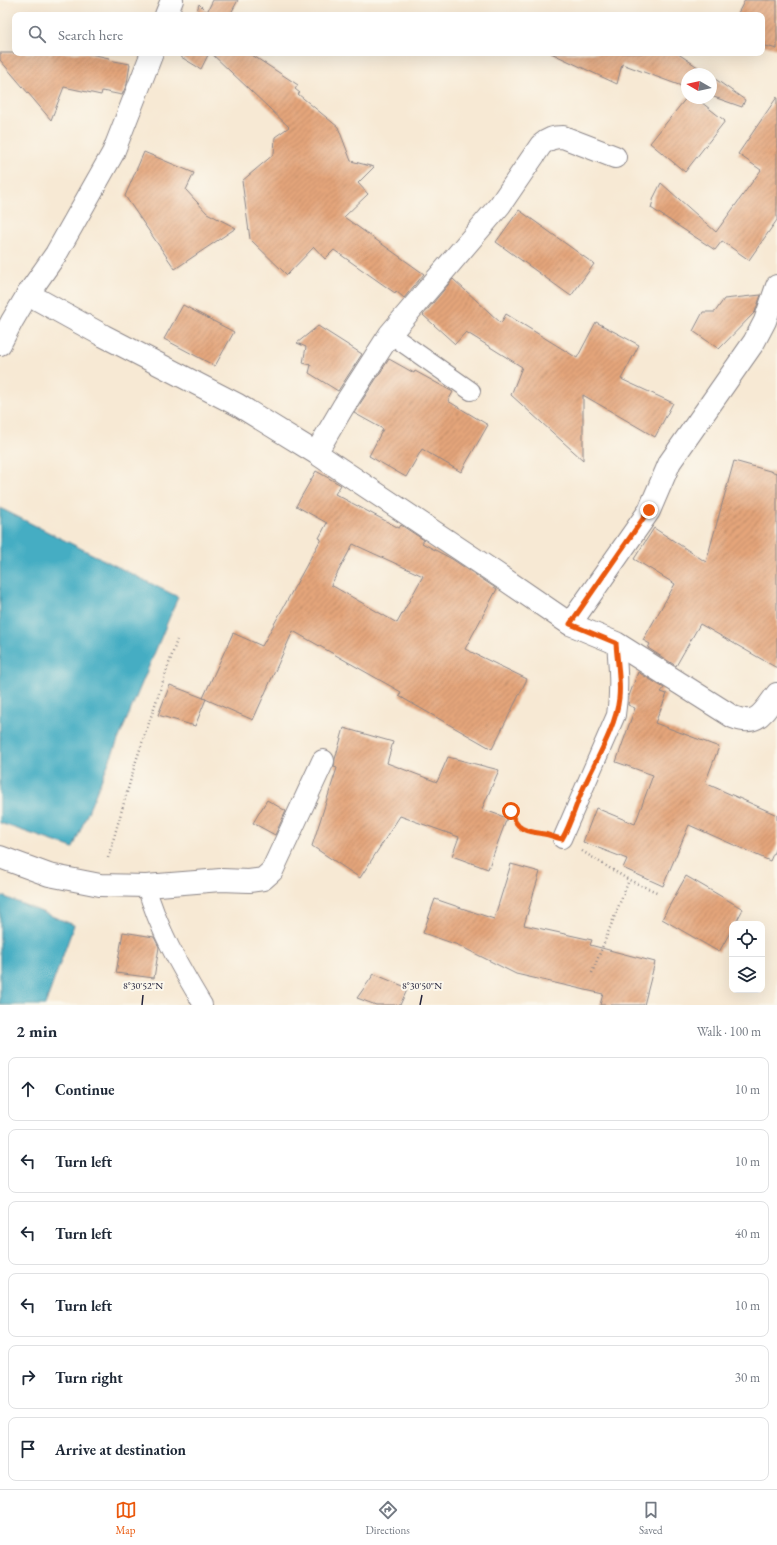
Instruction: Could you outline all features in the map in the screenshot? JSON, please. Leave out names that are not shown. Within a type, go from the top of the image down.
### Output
[{"type":"street","points":[[167,12],[172,0]]},
{"type":"street","points":[[0,344],[6,317],[28,294],[56,254],[113,153],[151,56]]},
{"type":"street","points":[[316,453],[343,407],[390,334],[500,205],[541,145],[548,139],[563,137],[614,156]]},
{"type":"street","points":[[570,624],[649,510],[670,462],[754,342],[765,321],[777,286]]},
{"type":"street","points":[[28,294],[104,336],[238,405],[316,453],[570,624],[616,643],[733,717],[746,721],[753,720],[759,716],[777,694]]},
{"type":"street","points":[[0,857],[49,875],[100,885],[146,886],[221,880],[249,881],[263,879],[275,866],[323,762]]},
{"type":"lane","points":[[390,334],[471,392]]},
{"type":"lane","points":[[562,839],[616,715],[619,697],[619,678],[616,643]]},
{"type":"lane","points":[[146,886],[151,905],[176,961],[203,1005]]},
{"type":"path","points":[[100,885],[136,761],[177,640]]},
{"type":"path","points":[[511,805],[513,817],[521,828],[529,832],[562,839],[629,880],[659,893]]},
{"type":"path","points":[[592,973],[629,880]]},
{"type":"water","points":[[0,508],[178,597],[73,848],[0,823]]},
{"type":"water","points":[[0,895],[74,925],[45,1005],[0,1005]]},
{"type":"building","points":[[213,0],[238,0],[232,12],[207,12]]},
{"type":"building","points":[[745,0],[777,0],[777,49],[765,46],[765,12],[739,12]]},
{"type":"building","points":[[199,4],[207,12],[197,12]]},
{"type":"building","points":[[0,53],[12,53],[12,56],[100,56],[109,58],[109,60],[130,64],[127,84],[122,95],[102,91],[101,95],[64,87],[51,120],[0,60]]},
{"type":"building","points":[[182,56],[208,56],[201,69]]},
{"type":"building","points":[[214,56],[254,56],[298,85],[295,89],[300,93],[298,94],[338,127],[351,161],[374,167],[358,183],[368,194],[344,217],[424,274],[404,298],[396,291],[395,293],[334,250],[325,259],[314,247],[287,275],[250,239],[242,181],[274,154],[275,137],[289,127]]},
{"type":"building","points":[[557,56],[681,56],[699,68],[681,68],[681,86],[622,64],[617,84]]},
{"type":"building","points":[[717,80],[745,100],[742,107],[717,98]]},
{"type":"building","points":[[777,97],[777,220],[749,260],[722,241],[715,250],[651,208],[654,197],[661,183],[716,232],[761,170],[738,154]]},
{"type":"building","points":[[681,104],[704,104],[725,121],[685,172],[650,143]]},
{"type":"building","points":[[144,152],[194,173],[186,190],[207,213],[236,228],[175,269],[125,196]]},
{"type":"building","points":[[519,210],[594,264],[571,296],[496,242]]},
{"type":"building","points":[[453,279],[501,323],[506,314],[577,358],[596,322],[639,345],[621,379],[673,403],[655,437],[583,395],[583,460],[511,395],[522,367],[466,332],[455,344],[423,315]]},
{"type":"building","points":[[761,295],[755,312],[719,349],[693,331],[703,312],[715,312],[724,299]]},
{"type":"building","points":[[183,305],[234,332],[215,366],[164,339]]},
{"type":"building","points":[[318,326],[362,354],[338,391],[309,373],[311,365],[303,363],[306,347],[297,343]]},
{"type":"building","points":[[389,359],[414,373],[415,371],[453,392],[448,401],[488,425],[461,472],[422,449],[406,477],[369,456],[383,429],[354,413]]},
{"type":"building","points":[[734,461],[777,473],[777,668],[700,624],[676,666],[648,648],[650,644],[643,640],[675,584],[634,559],[654,528],[706,562]]},
{"type":"building","points":[[316,471],[341,485],[335,494],[399,528],[401,525],[424,540],[422,543],[452,559],[497,589],[465,649],[527,679],[492,749],[399,696],[401,692],[293,631],[253,720],[203,698],[233,633],[262,646],[321,539],[319,538],[327,523],[296,506]],"holes":[[[353,544],[423,576],[397,623],[331,585]]]},
{"type":"building","points":[[638,672],[664,688],[661,692],[667,694],[655,723],[719,747],[705,783],[777,815],[777,845],[770,861],[689,825],[663,886],[623,868],[627,859],[583,842],[596,808],[635,824],[653,775],[616,762],[635,708],[628,705],[629,696]]},
{"type":"building","points":[[170,685],[206,699],[195,726],[158,715]]},
{"type":"building","points":[[344,728],[393,742],[387,763],[437,782],[448,757],[499,770],[482,809],[507,818],[488,869],[452,856],[459,837],[400,816],[360,878],[312,846],[337,768],[334,767],[335,759]]},
{"type":"building","points":[[267,800],[286,811],[275,835],[253,823]]},
{"type":"building","points":[[511,864],[540,872],[524,925],[592,940],[590,945],[655,962],[644,1005],[600,1005],[603,994],[516,974],[458,945],[423,933],[435,899],[494,919]]},
{"type":"building","points":[[686,876],[743,909],[737,921],[729,921],[729,934],[719,952],[662,919]]},
{"type":"building","points":[[123,932],[154,937],[159,947],[154,978],[116,973]]},
{"type":"building","points":[[374,974],[408,988],[400,1005],[376,1005],[357,998]]},
{"type":"route","points":[[511,811],[513,817],[521,828],[529,832],[562,839],[566,833],[581,793],[616,715],[619,697],[616,643],[570,624],[649,510]]}]
